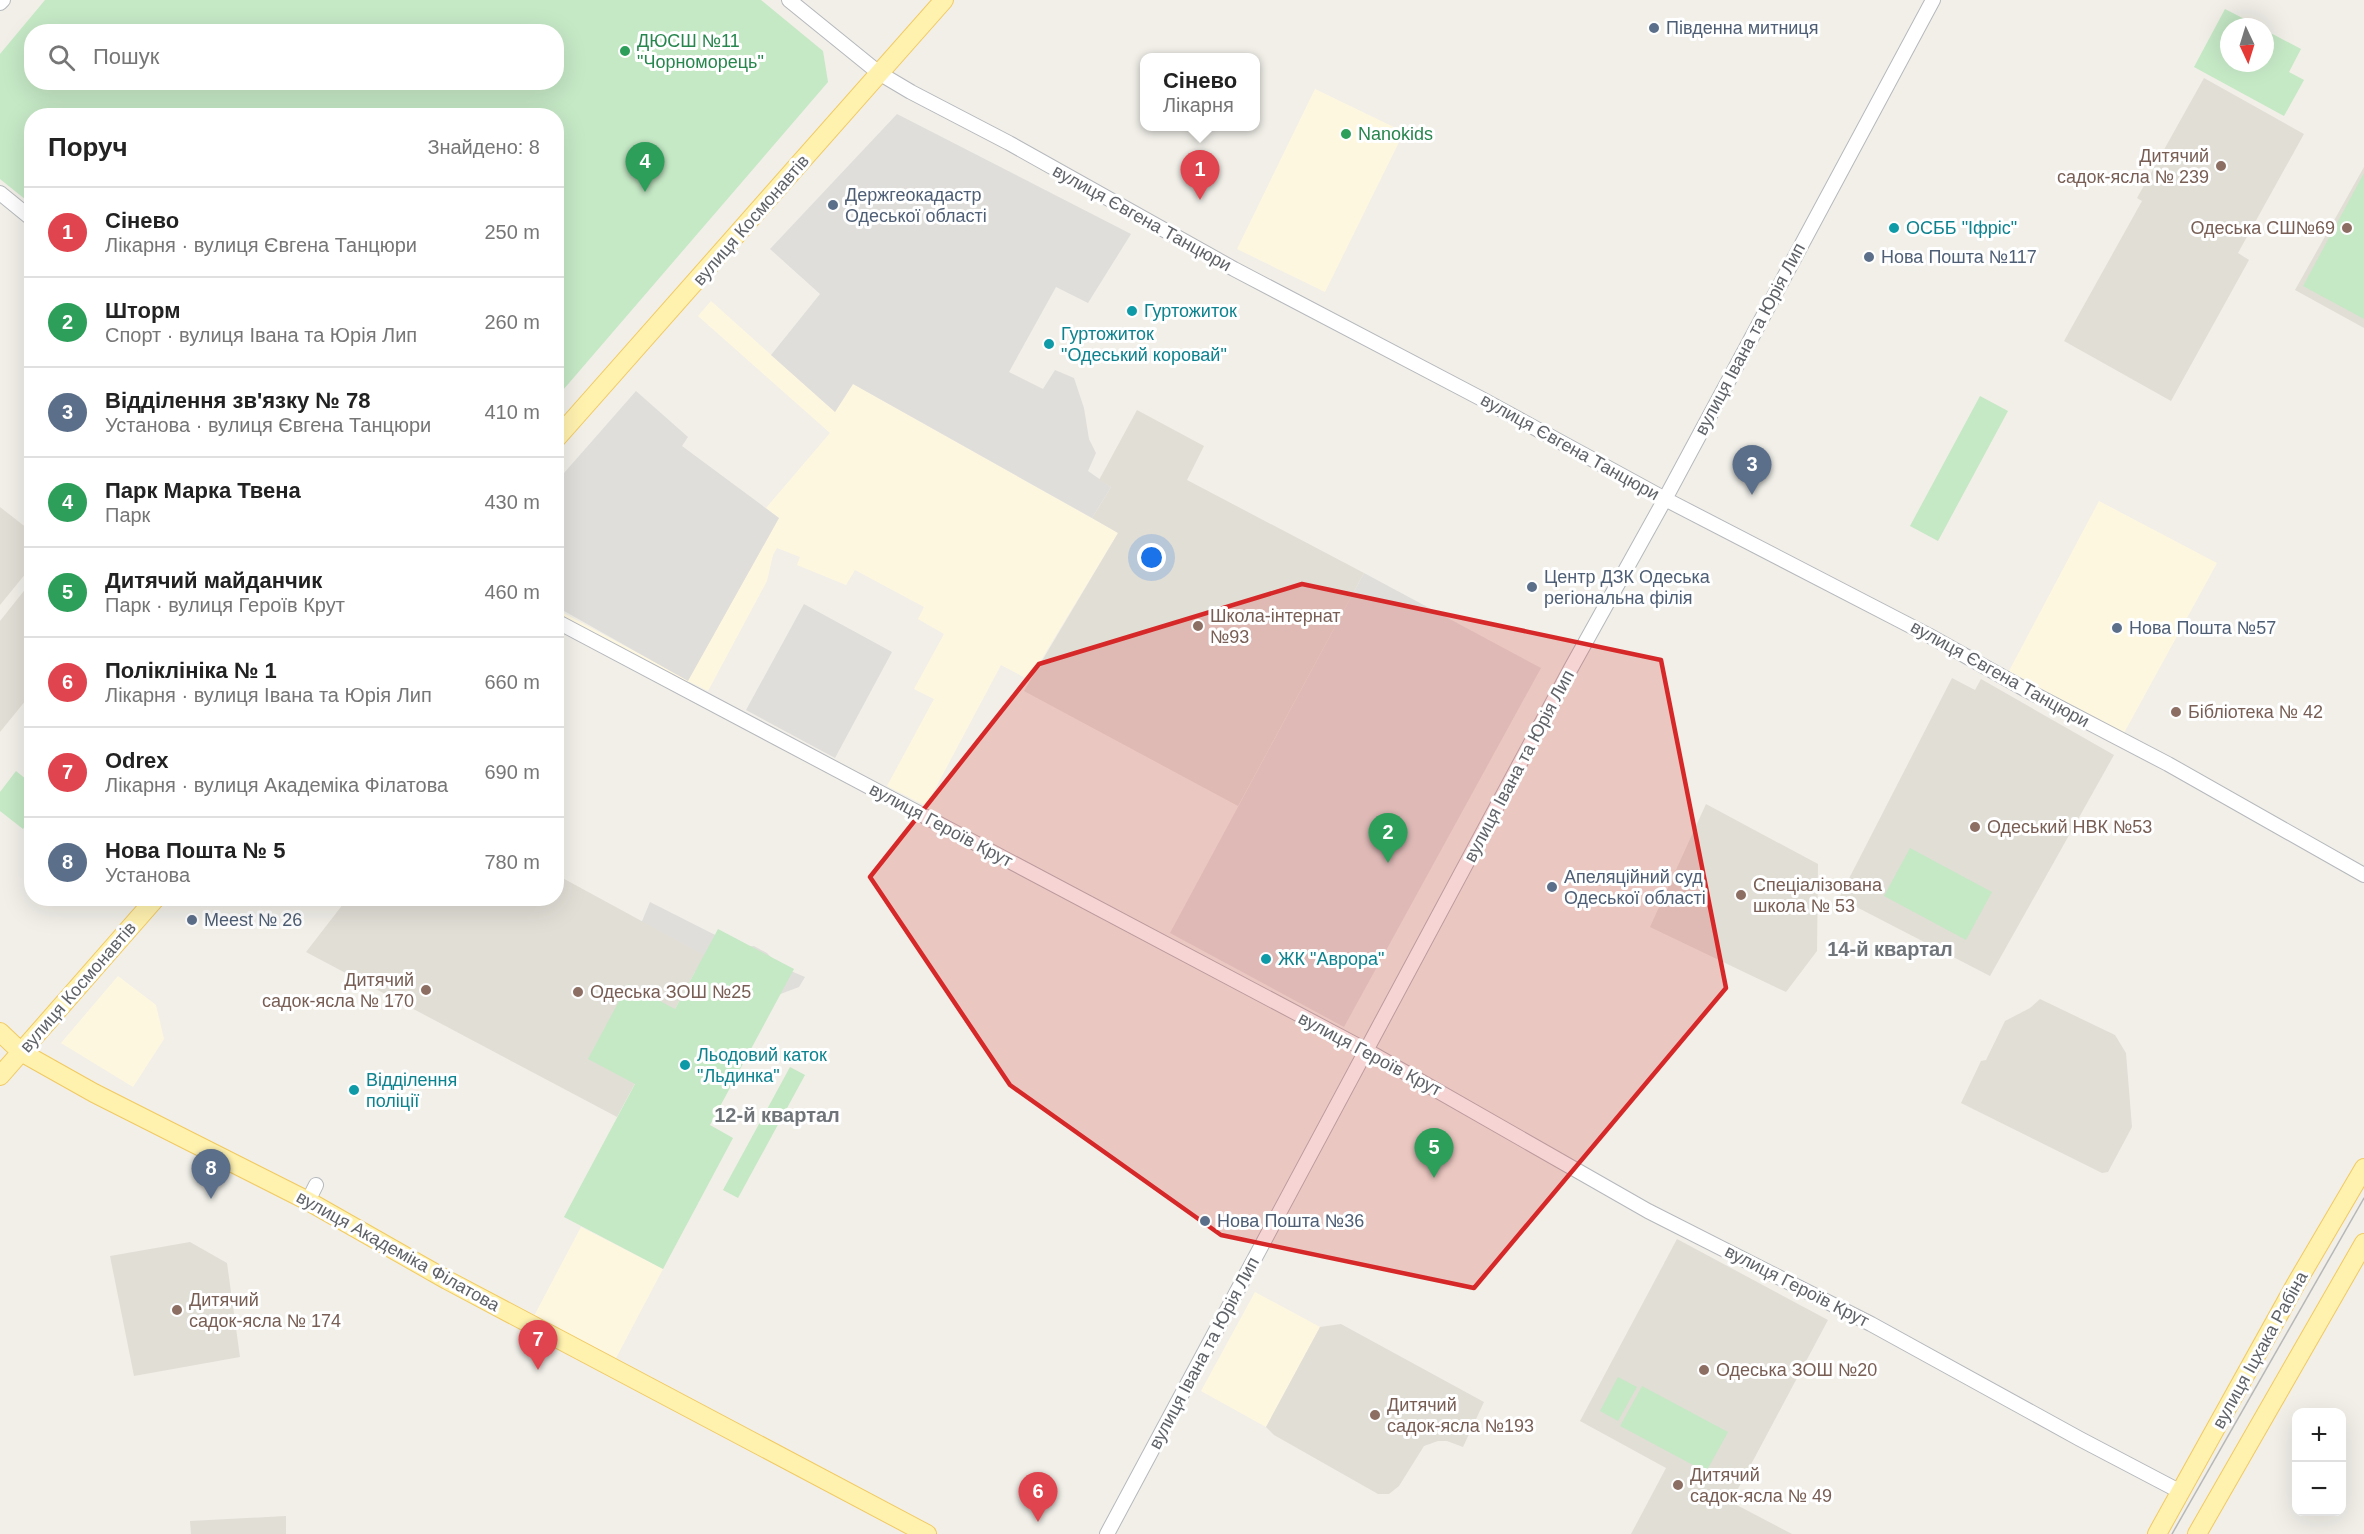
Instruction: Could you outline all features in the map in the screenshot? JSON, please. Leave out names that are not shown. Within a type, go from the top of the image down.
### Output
[{"type":"main road","name":"вулиця Космонавтів","points":[[564,430],[944,0]]},
{"type":"main road","name":"вулиця Космонавтів","points":[[0,1076],[149,906]]},
{"type":"main road","name":"вулиця Академіка Філатова","points":[[0,1032],[21,1052],[94,1093],[312,1193],[447,1280],[927,1534]]},
{"type":"main road","name":"вулиця Іцхака Рабіна","points":[[2157,1534],[2297,1282],[2364,1168]]},
{"type":"main road","name":"вулиця Іцхака Рабіна","points":[[2197,1534],[2364,1243]]},
{"type":"street","name":"вулиця Євгена Танцюри","points":[[789,0],[879,73],[1234,269],[1471,393],[1665,500],[1928,635],[2028,691],[2168,764],[2364,875]]},
{"type":"street","name":"вулиця Івана та Юрія Лип","points":[[1107,1534],[1570,670],[1665,500],[1933,0]]},
{"type":"street","points":[[0,193],[24,212]]},
{"type":"street","name":"вулиця Героїв Крут","points":[[564,625],[1366,1050],[1648,1211],[1871,1324],[2181,1492]]},
{"type":"highlighted area","points":[[1302,584],[1661,660],[1726,988],[1474,1288],[1221,1235],[1010,1085],[870,877],[1039,664]]},
{"type":"shaded area","points":[[2204,78],[2304,134],[2238,253],[2249,260],[2171,401],[2064,341],[2142,201],[2137,198]]},
{"type":"shaded area","points":[[1315,89],[1404,132],[1325,292],[1237,249]]},
{"type":"shaded area","points":[[897,114],[1131,234],[1088,303],[1056,287],[1009,372],[1043,389],[1055,370],[1074,378],[1084,408],[1089,439],[1096,453],[1088,471],[1111,487],[1092,518],[853,384],[835,412],[771,355],[820,294],[770,249]]},
{"type":"shaded area","name":"Одеська СШ№69","points":[[2364,167],[2364,328],[2295,290]]},
{"type":"shaded area","points":[[711,301],[835,412],[853,384],[1118,533],[1029,680],[1001,665],[926,806],[887,786],[934,699],[914,689],[944,634],[918,619],[924,607],[855,570],[846,585],[797,565],[800,557],[777,548],[767,581],[708,691],[690,682],[681,682],[564,618],[564,613],[688,680],[779,518],[766,508],[830,433],[698,316]]},
{"type":"shaded area","points":[[636,391],[688,437],[682,446],[779,518],[688,681],[564,611],[564,473]]},
{"type":"shaded area","name":"Школа-інтернат №93","points":[[1137,410],[1204,446],[1187,480],[1364,573],[1238,806],[1024,691],[1118,533],[1092,518],[1111,487],[1099,480]]},
{"type":"shaded area","points":[[2099,501],[2217,563],[2124,733],[2009,671]]},
{"type":"shaded area","points":[[0,507],[24,526],[24,576],[0,605]]},
{"type":"shaded area","points":[[1364,573],[1541,668],[1344,1027],[1170,933]]},
{"type":"shaded area","points":[[24,591],[24,703],[0,732],[0,621]]},
{"type":"shaded area","points":[[804,604],[892,652],[835,758],[746,710]]},
{"type":"shaded area","name":"Одеський НВК №53","points":[[1952,678],[1975,690],[1981,679],[2114,755],[1990,976],[1839,898]]},
{"type":"shaded area","name":"Спеціалізована школа № 53","points":[[1706,804],[1818,864],[1817,951],[1786,992],[1650,927]]},
{"type":"shaded area","name":"Одеська ЗОШ №25","points":[[564,879],[704,955],[617,1117],[306,952],[342,906],[564,906]]},
{"type":"shaded area","points":[[650,902],[739,947],[754,946],[767,953],[779,966],[805,977],[799,987],[762,1001],[692,971],[640,926]]},
{"type":"shaded area","points":[[118,976],[156,1005],[164,1039],[133,1087],[61,1043]]},
{"type":"shaded area","points":[[2040,999],[2115,1035],[2126,1053],[2132,1127],[2108,1172],[2102,1173],[1961,1103],[1981,1061],[1986,1060],[2005,1021],[2030,1008]]},
{"type":"shaded area","points":[[581,1227],[663,1269],[616,1358],[534,1316]]},
{"type":"shaded area","name":"Одеська ЗОШ №20","points":[[1677,1239],[1828,1320],[1731,1502],[1792,1534],[1631,1534],[1666,1468],[1580,1421]]},
{"type":"shaded area","name":"Дитячий садок-ясла № 174","points":[[190,1242],[227,1263],[240,1357],[134,1376],[110,1256]]},
{"type":"shaded area","points":[[1255,1292],[1320,1327],[1266,1427],[1201,1391]]},
{"type":"shaded area","name":"Дитячий садок-ясла №193","points":[[1341,1324],[1484,1402],[1463,1447],[1447,1441],[1438,1441],[1424,1446],[1399,1486],[1389,1494],[1378,1494],[1274,1435],[1266,1427],[1320,1327]]},
{"type":"shaded area","points":[[286,1516],[286,1534],[191,1534],[190,1521]]},
{"type":"green space","points":[[45,0],[761,0],[823,51],[828,82],[564,389],[564,108],[24,108],[24,198],[0,179],[0,54],[24,25],[24,90],[564,90],[564,24],[25,24]]},
{"type":"green space","points":[[2225,9],[2242,18],[2220,18]]},
{"type":"green space","points":[[2220,18],[2220,72],[2274,72],[2274,35],[2301,49],[2289,72],[2304,80],[2284,116],[2194,67]]},
{"type":"green space","name":"Одеська СШ№69","points":[[2364,173],[2364,319],[2303,286]]},
{"type":"green space","points":[[1980,396],[2008,411],[1938,541],[1910,526]]},
{"type":"green space","points":[[16,771],[24,777],[23,829],[0,811],[0,792]]},
{"type":"green space","points":[[1910,848],[1992,892],[1966,940],[1884,896]]},
{"type":"green space","points":[[718,929],[794,969],[710,1125],[733,1138],[663,1269],[564,1217],[635,1084],[588,1059],[628,984],[675,1009]]},
{"type":"green space","points":[[790,1067],[805,1075],[738,1198],[723,1190]]},
{"type":"green space","points":[[1618,1377],[1637,1387],[1618,1421],[1600,1411]]},
{"type":"green space","points":[[1642,1386],[1728,1432],[1706,1472],[1620,1426]]},
{"type":"tram line","points":[[2172,1534],[2364,1198]]},
{"type":"place","name":"Південна митниця","points":[[1654,28]]},
{"type":"place","name":"ДЮСШ №11 \"Чорноморець\"","points":[[625,51]]},
{"type":"place","name":"Nanokids","points":[[1346,134]]},
{"type":"place","name":"Дитячий садок-ясла № 239","points":[[2221,166]]},
{"type":"place","name":"Парк Марка Твена","points":[[645,192]]},
{"type":"place","name":"Сінево","points":[[1200,200]]},
{"type":"place","name":"Держгеокадастр Одеської області","points":[[833,205]]},
{"type":"place","name":"ОСББ \"Іфріс\"","points":[[1894,228]]},
{"type":"place","name":"Одеська СШ№69","points":[[2347,228]]},
{"type":"place","name":"Нова Пошта №117","points":[[1869,257]]},
{"type":"place","name":"Гуртожиток","points":[[1132,311]]},
{"type":"place","name":"Гуртожиток \"Одеський коровай\"","points":[[1049,344]]},
{"type":"place","name":"Відділення зв'язку № 78","points":[[1752,495]]},
{"type":"place","name":"Центр ДЗК Одеська регіональна філія","points":[[1532,587]]},
{"type":"place","name":"Школа-інтернат №93","points":[[1198,626]]},
{"type":"place","name":"Нова Пошта №57","points":[[2117,628]]},
{"type":"place","name":"Бібліотека № 42","points":[[2176,712]]},
{"type":"place","name":"Одеський НВК №53","points":[[1975,827]]},
{"type":"place","name":"Шторм","points":[[1388,863]]},
{"type":"place","name":"Апеляційний суд Одеської області","points":[[1552,887]]},
{"type":"place","name":"Спеціалізована школа № 53","points":[[1741,895]]},
{"type":"place","name":"Meest № 26","points":[[192,920]]},
{"type":"place","name":"ЖК \"Аврора\"","points":[[1266,959]]},
{"type":"place","name":"Дитячий садок-ясла № 170","points":[[426,990]]},
{"type":"place","name":"Одеська ЗОШ №25","points":[[578,992]]},
{"type":"place","name":"Льодовий каток \"Льдинка\"","points":[[685,1065]]},
{"type":"place","name":"Відділення поліції","points":[[354,1090]]},
{"type":"place","name":"Дитячий майданчик","points":[[1434,1178]]},
{"type":"place","name":"Нова Пошта № 5","points":[[211,1199]]},
{"type":"place","name":"Нова Пошта №36","points":[[1205,1221]]},
{"type":"place","name":"Дитячий садок-ясла № 174","points":[[177,1310]]},
{"type":"place","name":"Odrex","points":[[538,1370]]},
{"type":"place","name":"Одеська ЗОШ №20","points":[[1704,1370]]},
{"type":"place","name":"Дитячий садок-ясла №193","points":[[1375,1415]]},
{"type":"place","name":"Дитячий садок-ясла № 49","points":[[1678,1485]]},
{"type":"place","name":"Поліклініка № 1","points":[[1038,1522]]},
{"type":"district","name":"14-й квартал","points":[[1890,949]]},
{"type":"district","name":"12-й квартал","points":[[777,1115]]}]
